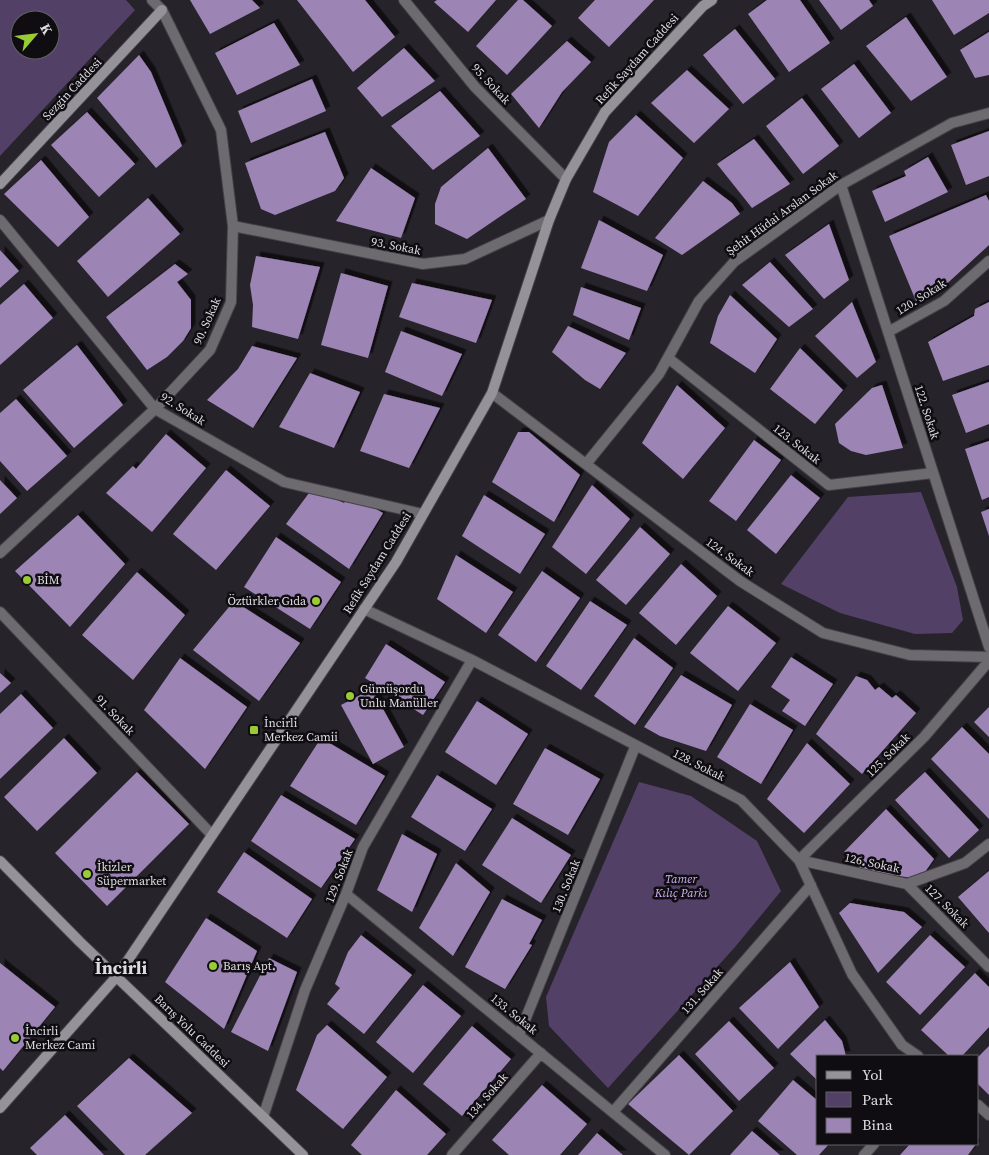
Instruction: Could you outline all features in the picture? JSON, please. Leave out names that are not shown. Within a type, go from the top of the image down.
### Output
[{"type":"street","name":"90. Sokak","points":[[0,553],[155,409],[210,350],[231,302],[233,226],[221,130],[162,10],[152,0]]},
{"type":"street","name":"95. Sokak","points":[[404,0],[475,87],[566,179]]},
{"type":"street","name":"Refik Saydam Caddesi","points":[[0,1108],[118,976],[396,562],[492,393],[550,220],[566,179],[605,112],[704,2]]},
{"type":"street","name":"Sezgin Caddesi","points":[[0,184],[162,10]]},
{"type":"street","name":"Şehit Hüdai Arslan Sokak","points":[[586,464],[659,374],[699,300],[734,262],[841,185],[952,123],[989,113]]},
{"type":"street","name":"122. Sokak","points":[[841,185],[989,646]]},
{"type":"street","name":"92. Sokak","points":[[0,220],[155,409],[284,482],[423,514]]},
{"type":"street","name":"93. Sokak","points":[[233,226],[423,264],[465,259],[550,220]]},
{"type":"street","name":"120. Sokak","points":[[888,332],[944,301],[989,261]]},
{"type":"street","name":"123. Sokak","points":[[668,358],[829,484],[933,473]]},
{"type":"street","name":"124. Sokak","points":[[492,393],[740,581],[823,633],[910,655],[989,657]]},
{"type":"street","name":"128. Sokak","points":[[364,609],[472,660],[635,747],[741,800],[799,860],[852,974],[902,1045],[917,1055]]},
{"type":"street","name":"91. Sokak","points":[[0,612],[212,835]]},
{"type":"street","name":"129. Sokak","points":[[263,1117],[305,990],[346,894],[363,847],[472,660]]},
{"type":"street","name":"125. Sokak","points":[[799,860],[924,737],[989,661]]},
{"type":"street","name":"130. Sokak","points":[[520,1035],[635,747]]},
{"type":"street","name":"126. Sokak","points":[[799,860],[907,884],[965,863],[989,844]]},
{"type":"street","name":"Barış Yolu Caddesi","points":[[0,861],[304,1155]]},
{"type":"street","name":"127. Sokak","points":[[907,884],[989,967]]},
{"type":"street","name":"131. Sokak","points":[[613,1112],[811,886]]},
{"type":"street","name":"133. Sokak","points":[[346,894],[665,1155]]},
{"type":"street","name":"134. Sokak","points":[[452,1155],[541,1053]]},
{"type":"street","points":[[979,1106],[989,1115]]},
{"type":"street","points":[[864,1155],[873,1145]]},
{"type":"green space","points":[[0,0],[126,0],[135,10],[0,156]]},
{"type":"green space","points":[[921,492],[957,587],[963,620],[952,633],[915,634],[840,613],[781,584],[848,497]]},
{"type":"green space","name":"Tamer Kılıç Parkı","points":[[639,782],[691,796],[757,841],[781,891],[735,947],[608,1088],[549,1026],[546,997]]},
{"type":"building","points":[[190,0],[252,0],[260,8],[210,34]]},
{"type":"building","points":[[297,0],[365,0],[395,37],[353,72]]},
{"type":"building","points":[[437,0],[496,0],[468,32],[434,2]]},
{"type":"building","points":[[518,0],[523,0],[552,26],[507,75],[476,46]]},
{"type":"building","points":[[595,0],[654,0],[609,47],[578,18]]},
{"type":"building","points":[[767,0],[800,0],[830,43],[789,72],[748,14]]},
{"type":"building","points":[[819,0],[869,0],[873,6],[841,30]]},
{"type":"building","points":[[932,0],[989,0],[989,13],[954,35]]},
{"type":"building","points":[[906,17],[947,77],[911,101],[866,46]]},
{"type":"building","points":[[274,23],[300,65],[237,95],[215,53]]},
{"type":"building","points":[[735,29],[775,79],[743,104],[703,55]]},
{"type":"building","points":[[989,32],[989,75],[975,78],[960,50]]},
{"type":"building","points":[[567,41],[591,62],[562,92],[539,128],[511,94]]},
{"type":"building","points":[[404,48],[435,81],[382,117],[357,88]]},
{"type":"building","points":[[139,55],[151,72],[182,146],[156,168],[97,98]]},
{"type":"building","points":[[854,64],[891,113],[859,138],[821,89]]},
{"type":"building","points":[[687,70],[729,109],[694,143],[651,103]]},
{"type":"building","points":[[312,79],[326,111],[251,143],[238,111]]},
{"type":"building","points":[[440,91],[480,136],[433,170],[391,126]]},
{"type":"building","points":[[802,98],[839,146],[803,174],[766,126]]},
{"type":"building","points":[[87,112],[135,164],[99,197],[51,145]]},
{"type":"building","points":[[636,115],[683,158],[638,216],[593,192],[609,142]]},
{"type":"building","points":[[989,131],[989,176],[966,185],[951,145]]},
{"type":"building","points":[[325,132],[344,178],[335,191],[275,215],[261,209],[245,163]]},
{"type":"building","points":[[754,139],[790,184],[752,208],[717,164]]},
{"type":"building","points":[[488,148],[526,199],[467,239],[435,224],[435,204],[441,187]]},
{"type":"building","points":[[928,157],[948,192],[885,222],[872,191],[906,176],[904,171]]},
{"type":"building","points":[[41,160],[89,217],[58,247],[4,194]]},
{"type":"building","points":[[371,168],[415,198],[401,238],[336,221]]},
{"type":"building","points":[[703,181],[732,203],[740,214],[682,255],[655,238]]},
{"type":"building","points":[[986,195],[989,201],[989,245],[940,290],[916,301],[889,236]]},
{"type":"building","points":[[148,198],[180,234],[108,297],[77,261]]},
{"type":"building","points":[[599,220],[663,255],[647,291],[581,268]]},
{"type":"building","points":[[829,224],[849,280],[824,299],[785,255]]},
{"type":"building","points":[[0,250],[19,271],[0,288]]},
{"type":"building","points":[[256,256],[320,267],[298,339],[252,327],[253,305],[250,285]]},
{"type":"building","points":[[770,262],[813,309],[789,327],[742,285]]},
{"type":"building","points":[[175,264],[188,274],[177,282],[191,300],[191,328],[183,341],[167,357],[147,370],[106,317]]},
{"type":"building","points":[[341,273],[388,286],[368,358],[321,345]]},
{"type":"building","points":[[412,283],[492,300],[476,343],[399,317]]},
{"type":"building","points":[[24,284],[53,318],[0,365],[0,305]]},
{"type":"building","points":[[581,287],[641,308],[629,340],[573,315]]},
{"type":"building","points":[[730,295],[777,339],[755,373],[710,343],[718,316]]},
{"type":"building","points":[[852,302],[876,362],[857,378],[815,336]]},
{"type":"building","points":[[989,302],[989,365],[943,381],[928,342],[974,316],[975,309]]},
{"type":"building","points":[[568,326],[626,353],[600,389],[585,380],[552,352]]},
{"type":"building","points":[[401,331],[462,354],[442,396],[385,372]]},
{"type":"building","points":[[77,345],[123,405],[74,448],[23,390]]},
{"type":"building","points":[[252,346],[297,358],[253,428],[207,400],[238,369]]},
{"type":"building","points":[[800,348],[843,390],[815,424],[770,389]]},
{"type":"building","points":[[310,373],[360,392],[334,448],[279,427]]},
{"type":"building","points":[[989,382],[989,424],[966,433],[952,395]]},
{"type":"building","points":[[677,385],[725,428],[683,479],[642,443]]},
{"type":"building","points":[[882,385],[903,448],[866,455],[851,451],[839,443],[835,424],[872,388]]},
{"type":"building","points":[[384,394],[440,408],[409,468],[360,451]]},
{"type":"building","points":[[16,399],[67,456],[27,491],[0,461],[0,413]]},
{"type":"building","points":[[518,432],[529,432],[580,475],[554,522],[492,482]]},
{"type":"building","points":[[166,434],[206,468],[152,532],[106,493],[133,466],[136,469]]},
{"type":"building","points":[[754,440],[781,460],[736,521],[709,501]]},
{"type":"building","points":[[989,441],[989,497],[982,500],[965,449]]},
{"type":"building","points":[[226,470],[270,506],[216,570],[173,534]]},
{"type":"building","points":[[791,475],[820,498],[776,554],[747,530]]},
{"type":"building","points":[[0,480],[17,498],[0,514]]},
{"type":"building","points":[[592,485],[630,519],[586,574],[552,547]]},
{"type":"building","points":[[312,489],[344,503],[348,498],[363,502],[383,513],[349,569],[286,524]]},
{"type":"building","points":[[484,495],[545,534],[520,574],[462,536]]},
{"type":"building","points":[[989,509],[989,536],[981,512]]},
{"type":"building","points":[[78,515],[125,564],[70,627],[15,571]]},
{"type":"building","points":[[640,527],[670,554],[626,605],[596,580]]},
{"type":"building","points":[[276,537],[341,582],[310,629],[244,587]]},
{"type":"building","points":[[456,555],[513,592],[486,633],[437,599]]},
{"type":"building","points":[[681,564],[717,596],[676,645],[639,613]]},
{"type":"building","points":[[542,571],[580,598],[536,662],[498,635]]},
{"type":"building","points":[[137,572],[185,615],[133,680],[82,635]]},
{"type":"building","points":[[234,601],[300,643],[259,701],[193,650]]},
{"type":"building","points":[[590,601],[627,625],[581,690],[546,666]]},
{"type":"building","points":[[728,606],[776,643],[738,691],[690,653]]},
{"type":"building","points":[[634,638],[673,668],[635,725],[594,696]]},
{"type":"building","points":[[386,644],[445,682],[423,715],[365,678]]},
{"type":"building","points":[[791,657],[833,684],[805,726],[782,711],[790,700],[771,687]]},
{"type":"building","points":[[180,658],[247,707],[205,769],[144,710]]},
{"type":"building","points":[[0,673],[11,683],[0,693]]},
{"type":"building","points":[[681,675],[732,705],[706,751],[660,736],[644,727]]},
{"type":"building","points":[[856,676],[867,680],[875,690],[879,687],[892,698],[896,695],[916,713],[862,774],[816,734]]},
{"type":"building","points":[[372,689],[404,747],[373,764],[341,705]]},
{"type":"building","points":[[21,694],[53,728],[0,779],[0,714]]},
{"type":"building","points":[[477,701],[528,734],[496,785],[445,752]]},
{"type":"building","points":[[750,704],[793,730],[761,784],[717,757]]},
{"type":"building","points":[[989,707],[989,737],[974,722]]},
{"type":"building","points":[[962,727],[989,754],[989,819],[931,759]]},
{"type":"building","points":[[64,738],[97,773],[37,831],[4,797]]},
{"type":"building","points":[[321,738],[385,776],[356,825],[290,786]]},
{"type":"building","points":[[807,743],[850,784],[804,833],[767,799]]},
{"type":"building","points":[[545,748],[600,779],[568,835],[513,804]]},
{"type":"building","points":[[137,772],[189,824],[107,906],[55,853]]},
{"type":"building","points":[[925,772],[979,830],[949,858],[895,800]]},
{"type":"building","points":[[437,775],[492,809],[465,851],[411,817]]},
{"type":"building","points":[[281,795],[355,839],[321,888],[251,841]]},
{"type":"building","points":[[886,809],[934,859],[920,879],[863,871],[844,852]]},
{"type":"building","points":[[512,818],[571,855],[541,903],[482,865]]},
{"type":"building","points":[[402,834],[437,854],[412,912],[377,890]]},
{"type":"building","points":[[244,852],[312,899],[287,938],[217,892]]},
{"type":"building","points":[[456,863],[490,892],[453,956],[419,928]]},
{"type":"building","points":[[989,871],[989,933],[958,897]]},
{"type":"building","points":[[502,899],[542,920],[529,944],[532,945],[505,989],[465,967]]},
{"type":"building","points":[[850,903],[904,912],[922,927],[878,973],[839,913]]},
{"type":"building","name":"Barış Apt.","points":[[206,918],[257,951],[224,1029],[165,982]]},
{"type":"building","points":[[361,935],[412,975],[364,1034],[327,1004],[340,988],[335,984],[348,952]]},
{"type":"building","points":[[930,935],[965,967],[920,1015],[886,982]]},
{"type":"building","points":[[269,958],[297,972],[268,1051],[231,1032]]},
{"type":"building","points":[[790,962],[819,1007],[778,1049],[739,1008]]},
{"type":"building","name":"İncirli Merkez Cami","points":[[0,963],[55,1007],[3,1071],[0,1068]]},
{"type":"building","points":[[975,973],[989,987],[989,1027],[963,1055],[948,1055],[921,1030]]},
{"type":"building","points":[[423,985],[461,1016],[413,1073],[376,1042]]},
{"type":"building","points":[[825,1020],[842,1041],[846,1055],[816,1055],[816,1079],[790,1054]]},
{"type":"building","points":[[729,1021],[774,1068],[739,1101],[695,1054]]},
{"type":"building","points":[[327,1025],[387,1077],[343,1129],[296,1090],[317,1035]]},
{"type":"building","points":[[472,1026],[511,1059],[462,1116],[423,1084]]},
{"type":"building","points":[[989,1046],[989,1095],[979,1085],[979,1056]]},
{"type":"building","points":[[679,1055],[733,1111],[689,1155],[628,1104]]},
{"type":"building","points":[[129,1058],[192,1113],[145,1155],[125,1155],[77,1106]]},
{"type":"building","points":[[793,1080],[816,1099],[816,1145],[828,1145],[819,1155],[797,1155],[758,1121]]},
{"type":"building","points":[[542,1085],[587,1124],[560,1155],[509,1155],[492,1140]]},
{"type":"building","points":[[396,1090],[446,1134],[427,1155],[362,1155],[351,1145]]},
{"type":"building","points":[[65,1115],[104,1155],[37,1155],[30,1148]]},
{"type":"building","points":[[752,1131],[780,1155],[730,1155]]},
{"type":"building","points":[[597,1133],[623,1155],[578,1155]]},
{"type":"building","points":[[909,1145],[975,1145],[968,1155],[900,1155]]},
{"type":"place","name":"BİM","points":[[27,580]]},
{"type":"place","name":"Öztürkler Gıda","points":[[316,601]]},
{"type":"place","name":"Gümüşordu Unlu Manüller","points":[[350,696]]},
{"type":"place","name":"İncirli Merkez Camii","points":[[254,730]]},
{"type":"place","name":"İkizler Süpermarket","points":[[87,874]]},
{"type":"place","name":"Barış Apt.","points":[[213,966]]},
{"type":"place","name":"İncirli Merkez Cami","points":[[15,1038]]},
{"type":"district","name":"İncirli","points":[[121,968]]}]
